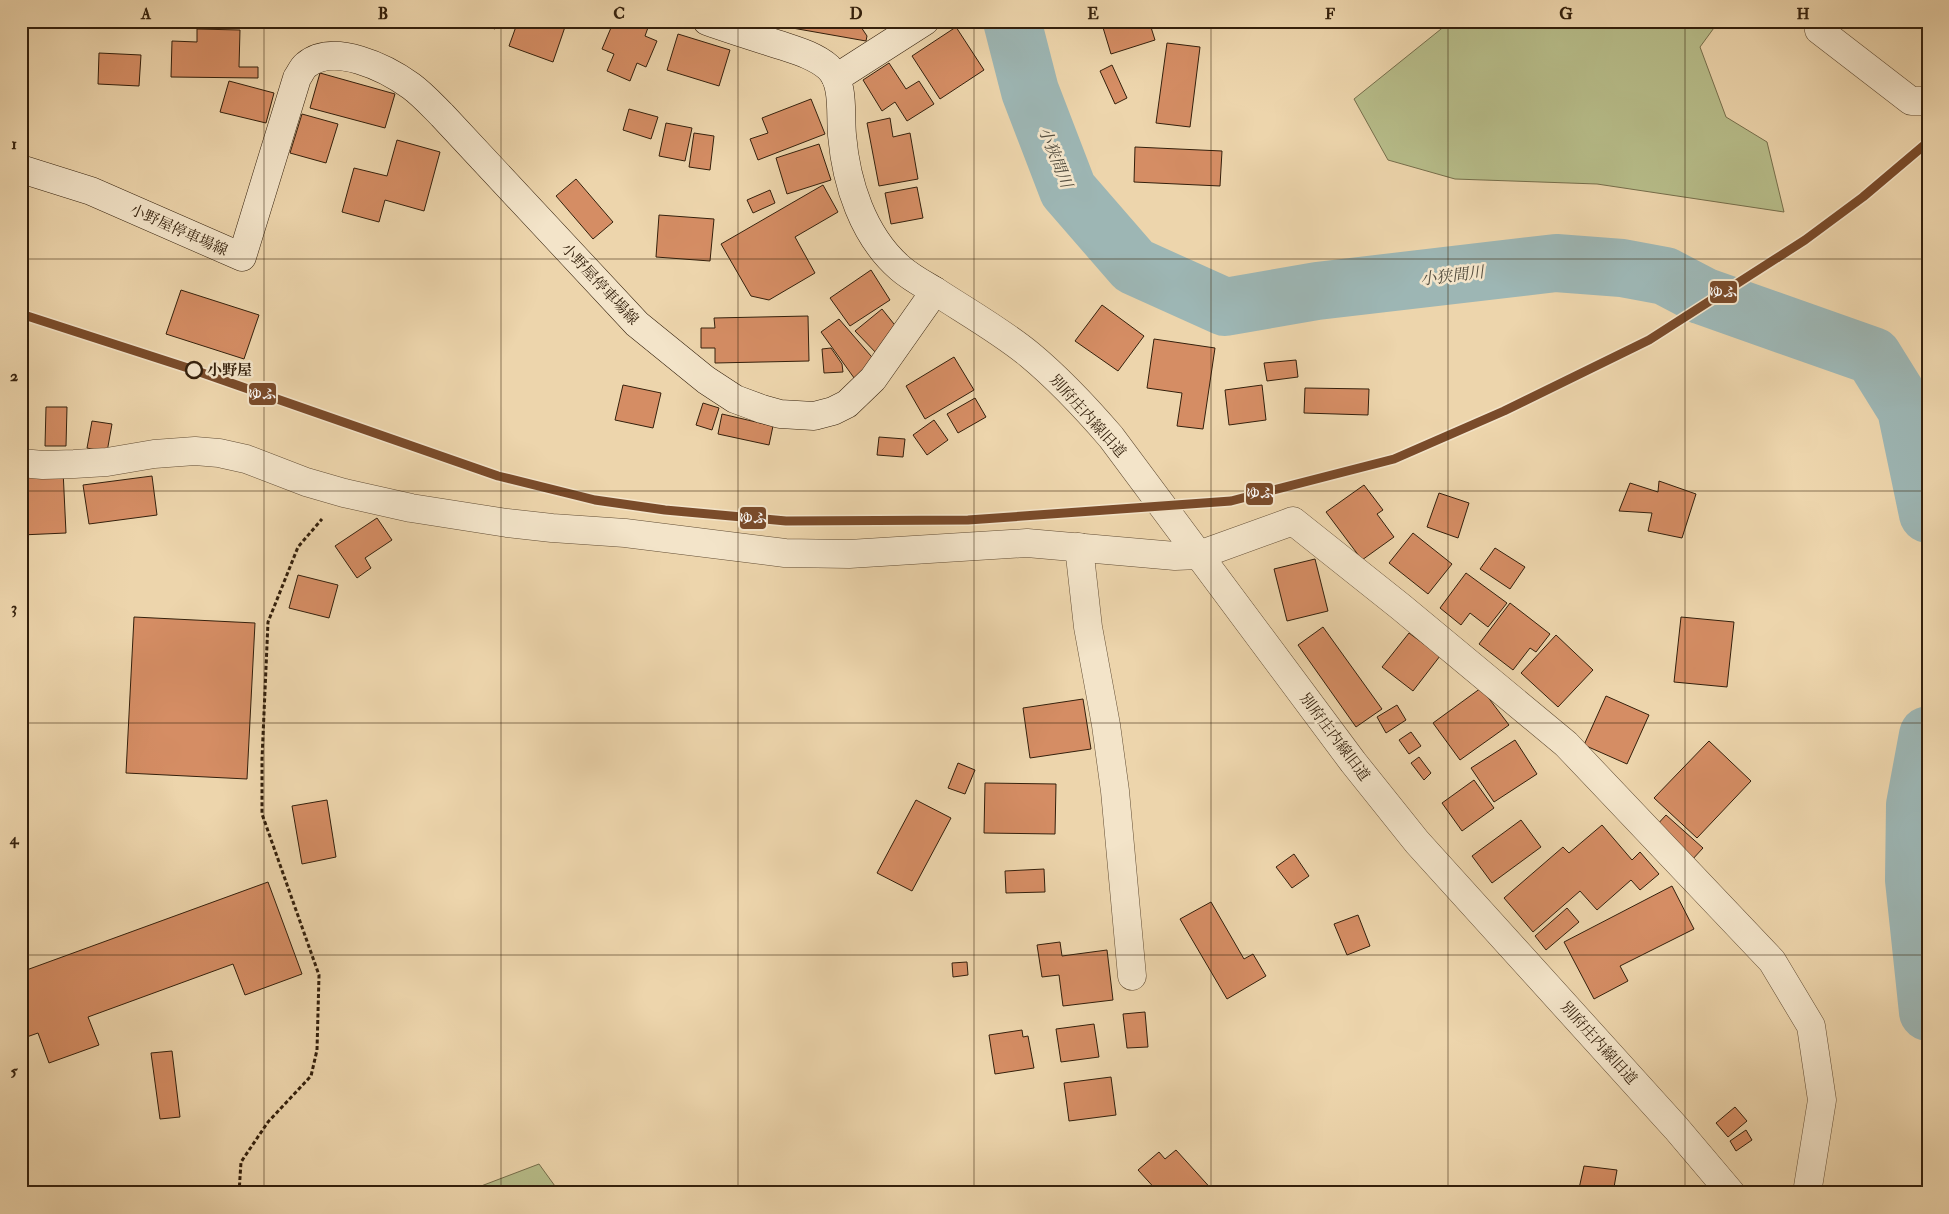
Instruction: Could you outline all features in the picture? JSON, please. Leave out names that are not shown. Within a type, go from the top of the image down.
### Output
[{"type":"street","points":[[707,21],[804,54],[828,67],[836,78],[840,94],[844,157],[854,196],[872,234],[891,260],[901,269],[935,291]]},
{"type":"street","points":[[836,78],[925,21]]},
{"type":"street","points":[[1817,21],[1819,30],[1911,101],[1928,101]]},
{"type":"street","name":"小野屋停車場線","points":[[21,169],[91,191],[242,258],[297,78],[305,66],[318,58],[352,58],[367,61],[412,87],[475,149],[636,324],[706,380],[735,399],[780,414],[814,416],[833,411],[847,404],[873,379],[935,291]]},
{"type":"street","name":"別府庄内線旧道","points":[[935,291],[1010,340],[1057,379],[1111,437],[1353,762],[1417,842],[1676,1128],[1731,1193]]},
{"type":"street","points":[[21,463],[43,465],[74,464],[107,462],[154,454],[195,451],[219,453],[246,459],[306,482],[344,493],[411,508],[507,523],[635,534],[785,553],[849,554],[1027,543],[1175,556],[1199,555],[1293,521],[1401,607],[1566,744],[1772,960],[1810,1026],[1822,1100],[1807,1193]]},
{"type":"street","points":[[1079,547],[1088,626],[1106,725],[1115,791],[1132,976]]},
{"type":"path","points":[[239,1193],[241,1162],[268,1122],[311,1076],[317,1050],[319,975],[262,814],[262,760],[268,622],[298,547],[344,493]]},
{"type":"green space","points":[[1451,21],[1719,21],[1700,47],[1726,117],[1767,142],[1784,212],[1597,184],[1455,179],[1388,160],[1354,99]]},
{"type":"green space","points":[[539,1164],[560,1193],[466,1193],[468,1191]]},
{"type":"building","points":[[470,21],[497,21],[495,29]]},
{"type":"building","points":[[518,21],[567,21],[553,62],[509,46]]},
{"type":"building","points":[[625,21],[650,22],[645,36],[657,41],[646,67],[637,63],[630,81],[607,71],[614,54],[602,49],[613,23],[623,28]]},
{"type":"building","points":[[782,21],[857,21],[867,36],[866,41],[781,26]]},
{"type":"building","points":[[1101,21],[1149,21],[1155,40],[1111,54]]},
{"type":"building","points":[[956,27],[984,70],[940,99],[912,56]]},
{"type":"building","points":[[197,29],[240,30],[239,67],[258,67],[258,78],[171,77],[172,41],[197,42]]},
{"type":"building","points":[[678,34],[730,50],[719,86],[667,70]]},
{"type":"building","points":[[1167,43],[1200,47],[1190,127],[1156,123]]},
{"type":"building","points":[[99,53],[141,55],[139,86],[98,84]]},
{"type":"building","points":[[889,63],[906,89],[919,81],[934,104],[907,121],[895,102],[882,111],[863,80]]},
{"type":"building","points":[[1112,65],[1127,98],[1115,104],[1100,71]]},
{"type":"building","points":[[320,73],[395,94],[385,128],[310,108]]},
{"type":"building","points":[[229,81],[274,93],[266,123],[220,112]]},
{"type":"building","points":[[811,99],[825,134],[758,160],[750,139],[768,133],[762,118]]},
{"type":"building","points":[[629,109],[658,117],[651,139],[623,130]]},
{"type":"building","points":[[302,114],[338,124],[326,163],[290,153]]},
{"type":"building","points":[[890,118],[893,137],[910,133],[918,179],[879,186],[867,123]]},
{"type":"building","points":[[666,123],[692,128],[685,161],[659,156]]},
{"type":"building","points":[[694,133],[714,136],[710,170],[689,167]]},
{"type":"building","points":[[397,140],[440,152],[424,211],[385,200],[379,222],[342,212],[354,168],[387,176]]},
{"type":"building","points":[[819,144],[831,180],[787,194],[776,158]]},
{"type":"building","points":[[1135,147],[1222,151],[1220,186],[1134,182]]},
{"type":"building","points":[[576,179],[613,222],[593,239],[556,196]]},
{"type":"building","points":[[823,185],[838,212],[795,237],[815,273],[769,300],[751,296],[721,244]]},
{"type":"building","points":[[917,187],[923,218],[891,224],[885,193]]},
{"type":"building","points":[[770,190],[775,203],[753,213],[747,200]]},
{"type":"building","points":[[659,215],[714,219],[710,261],[656,257]]},
{"type":"building","points":[[871,270],[890,300],[850,326],[830,298]]},
{"type":"building","points":[[181,290],[259,315],[244,359],[166,334]]},
{"type":"building","points":[[1102,305],[1144,336],[1118,371],[1075,341]]},
{"type":"building","points":[[882,309],[898,329],[879,356],[855,331]]},
{"type":"building","points":[[808,316],[809,361],[715,363],[715,348],[701,348],[701,328],[715,328],[714,318]]},
{"type":"building","points":[[839,319],[877,363],[857,382],[821,332]]},
{"type":"building","points":[[1154,339],[1215,348],[1203,429],[1177,426],[1182,393],[1147,388]]},
{"type":"building","points":[[831,348],[842,364],[843,372],[824,373],[822,349]]},
{"type":"building","points":[[954,357],[974,390],[925,419],[906,386]]},
{"type":"building","points":[[1296,360],[1298,377],[1267,381],[1264,363]]},
{"type":"building","points":[[623,385],[661,393],[653,428],[615,420]]},
{"type":"building","points":[[1262,385],[1266,420],[1229,425],[1225,390]]},
{"type":"building","points":[[1305,388],[1369,389],[1368,415],[1304,413]]},
{"type":"building","points":[[975,398],[986,417],[958,433],[947,414]]},
{"type":"building","points":[[703,403],[719,408],[712,430],[696,425]]},
{"type":"building","points":[[46,407],[67,407],[66,446],[45,446]]},
{"type":"building","points":[[722,414],[773,426],[769,445],[718,434]]},
{"type":"building","points":[[934,420],[948,440],[927,455],[913,435]]},
{"type":"building","points":[[92,421],[112,424],[107,452],[87,448]]},
{"type":"building","points":[[879,437],[905,439],[903,457],[877,455]]},
{"type":"building","points":[[63,470],[66,533],[21,535],[21,473]]},
{"type":"building","points":[[152,476],[157,515],[89,524],[83,485]]},
{"type":"building","points":[[1659,481],[1696,494],[1682,538],[1648,531],[1652,513],[1619,511],[1630,483],[1658,492]]},
{"type":"building","points":[[1364,485],[1383,510],[1377,514],[1394,537],[1362,560],[1326,512]]},
{"type":"building","points":[[1439,493],[1469,503],[1458,538],[1427,527]]},
{"type":"building","points":[[377,518],[392,540],[365,558],[371,568],[357,578],[335,546]]},
{"type":"building","points":[[1413,533],[1452,564],[1428,594],[1389,563]]},
{"type":"building","points":[[1495,548],[1525,567],[1510,589],[1480,569]]},
{"type":"building","points":[[1315,559],[1328,611],[1287,621],[1274,569]]},
{"type":"building","points":[[1466,573],[1507,603],[1488,627],[1470,613],[1461,625],[1440,608]]},
{"type":"building","points":[[298,575],[338,585],[329,618],[289,608]]},
{"type":"building","points":[[1510,603],[1550,634],[1536,652],[1530,648],[1513,670],[1479,644]]},
{"type":"building","points":[[134,617],[255,623],[247,779],[126,773]]},
{"type":"building","points":[[1681,617],[1734,622],[1727,687],[1674,682]]},
{"type":"building","points":[[1323,627],[1382,709],[1356,727],[1298,645]]},
{"type":"building","points":[[1409,633],[1440,656],[1413,691],[1382,667]]},
{"type":"building","points":[[1556,635],[1593,670],[1558,707],[1521,673]]},
{"type":"building","points":[[1481,688],[1509,725],[1460,760],[1433,723]]},
{"type":"building","points":[[1606,696],[1649,715],[1627,764],[1584,745]]},
{"type":"building","points":[[1083,699],[1091,749],[1030,758],[1023,708]]},
{"type":"building","points":[[1397,705],[1406,720],[1386,733],[1377,717]]},
{"type":"building","points":[[1411,732],[1421,746],[1409,754],[1399,740]]},
{"type":"building","points":[[1515,740],[1537,774],[1494,802],[1471,768]]},
{"type":"building","points":[[1709,741],[1751,781],[1697,838],[1654,798]]},
{"type":"building","points":[[1419,757],[1431,773],[1424,780],[1411,763]]},
{"type":"building","points":[[958,763],[975,770],[965,794],[948,788]]},
{"type":"building","points":[[1474,780],[1494,808],[1462,831],[1442,803]]},
{"type":"building","points":[[985,783],[1056,784],[1055,834],[984,833]]},
{"type":"building","points":[[327,800],[336,857],[302,864],[292,806]]},
{"type":"building","points":[[916,800],[951,818],[912,891],[877,873]]},
{"type":"building","points":[[1666,815],[1703,848],[1691,861],[1655,827]]},
{"type":"building","points":[[1521,820],[1541,847],[1492,883],[1472,856]]},
{"type":"building","points":[[1602,825],[1632,860],[1640,852],[1659,874],[1640,890],[1631,880],[1597,910],[1580,891],[1533,932],[1504,898],[1563,847],[1569,853]]},
{"type":"building","points":[[1294,854],[1309,876],[1292,888],[1276,867]]},
{"type":"building","points":[[1044,869],[1045,892],[1006,893],[1005,871]]},
{"type":"building","points":[[268,882],[302,974],[245,995],[233,964],[88,1017],[99,1045],[49,1063],[38,1033],[21,1039],[21,972]]},
{"type":"building","points":[[1672,886],[1694,929],[1620,966],[1628,981],[1594,999],[1564,942]]},
{"type":"building","points":[[1211,902],[1244,959],[1253,954],[1266,976],[1227,999],[1180,919]]},
{"type":"building","points":[[1567,908],[1579,922],[1546,950],[1535,936]]},
{"type":"building","points":[[1358,915],[1370,946],[1347,955],[1334,924]]},
{"type":"building","points":[[1060,942],[1062,956],[1107,950],[1113,1000],[1063,1006],[1059,975],[1042,977],[1037,945]]},
{"type":"building","points":[[967,962],[968,975],[953,977],[952,963]]},
{"type":"building","points":[[1145,1012],[1148,1047],[1127,1048],[1123,1014]]},
{"type":"building","points":[[1094,1024],[1099,1057],[1061,1062],[1056,1029]]},
{"type":"building","points":[[1022,1030],[1023,1037],[1028,1036],[1034,1068],[995,1074],[989,1035]]},
{"type":"building","points":[[172,1051],[180,1117],[160,1119],[151,1053]]},
{"type":"building","points":[[1111,1077],[1116,1115],[1069,1121],[1064,1083]]},
{"type":"building","points":[[1735,1107],[1747,1121],[1728,1137],[1716,1123]]},
{"type":"building","points":[[1746,1130],[1752,1140],[1736,1151],[1730,1141]]},
{"type":"building","points":[[1176,1150],[1215,1193],[1159,1193],[1138,1170],[1159,1152],[1165,1159]]},
{"type":"building","points":[[1584,1166],[1617,1170],[1613,1193],[1578,1193]]},
{"type":"waterway","name":"小狭間川","points":[[1012,21],[1030,91],[1068,190],[1134,266],[1225,307],[1317,291],[1556,263],[1622,268],[1665,276],[1703,296],[1873,356],[1906,409],[1928,514]]},
{"type":"waterway","name":"小狭間川","points":[[1928,735],[1915,805],[1914,880],[1928,1012]]},
{"type":"transit line","name":"ゆふ","points":[[21,314],[191,369],[498,476],[595,500],[665,510],[786,521],[968,520],[1231,501],[1394,459],[1504,411],[1649,340],[1805,240],[1863,197],[1928,142]]},
{"type":"place","name":"小野屋","points":[[194,370]]}]
